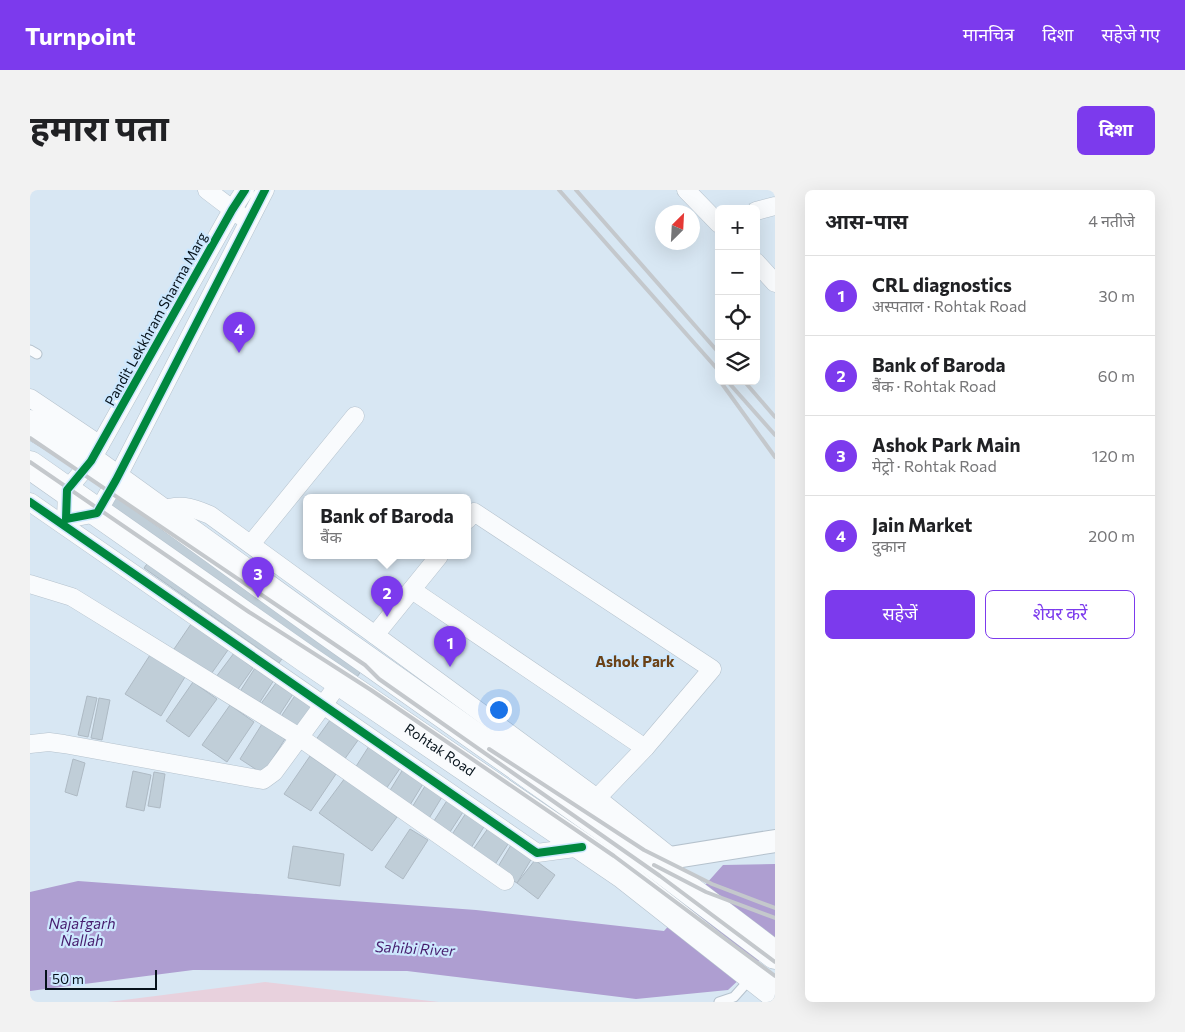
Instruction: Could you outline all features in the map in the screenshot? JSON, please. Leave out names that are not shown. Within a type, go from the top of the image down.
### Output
[{"type":"main road","points":[[30,424],[96,453],[116,480],[159,511],[661,859],[690,891],[774,955]]},
{"type":"main road","points":[[30,465],[67,490]]},
{"type":"main road","name":"Rohtak Road","points":[[67,490],[97,513],[340,682],[582,847],[668,909],[775,994]]},
{"type":"street","points":[[207,190],[248,221]]},
{"type":"street","name":"Pandit Lekkhram Sharma Marg","points":[[67,490],[96,453],[245,190]]},
{"type":"street","points":[[64,521],[97,513],[116,480],[265,190]]},
{"type":"street","points":[[686,190],[715,219]]},
{"type":"street","points":[[760,210],[775,206]]},
{"type":"street","points":[[760,266],[775,283]]},
{"type":"street","points":[[30,398],[96,453]]},
{"type":"street","points":[[251,544],[355,416]]},
{"type":"street","points":[[64,521],[67,490]]},
{"type":"street","points":[[30,502],[64,521],[537,853],[582,847]]},
{"type":"street","points":[[159,511],[172,506],[187,506],[210,515],[597,798],[661,859],[775,841]]},
{"type":"street","points":[[471,515],[474,512],[712,669],[645,748],[597,798]]},
{"type":"street","points":[[375,636],[437,559]]},
{"type":"street","points":[[30,584],[72,597],[300,737],[505,881]]},
{"type":"street","points":[[412,590],[645,748]]},
{"type":"street","points":[[30,744],[56,743],[263,780],[274,772],[340,682]]},
{"type":"lane","points":[[719,1002],[734,997],[752,976]]},
{"type":"shaded area","points":[[265,982],[439,1002],[108,1002]]},
{"type":"water","name":"Najafgarh Nallah","points":[[775,864],[775,946],[728,990],[636,999],[407,971],[193,970],[30,991],[30,892],[78,881],[476,910],[664,931],[723,865]]},
{"type":"building","points":[[116,488],[365,665],[350,688],[291,646],[279,663],[144,568],[154,554],[97,514]]},
{"type":"building","points":[[191,624],[228,650],[209,677],[172,652]]},
{"type":"building","points":[[234,653],[253,668],[236,692],[216,677]]},
{"type":"building","points":[[150,655],[185,677],[161,716],[125,694]]},
{"type":"building","points":[[255,668],[274,680],[258,705],[239,693]]},
{"type":"building","points":[[193,682],[217,699],[189,737],[166,721]]},
{"type":"building","points":[[276,683],[293,694],[278,717],[260,705]]},
{"type":"building","points":[[296,694],[318,709],[301,733],[280,718]]},
{"type":"building","points":[[87,696],[97,698],[88,737],[78,735]]},
{"type":"building","points":[[99,698],[110,700],[102,740],[91,738]]},
{"type":"building","points":[[230,705],[254,722],[227,762],[202,745]]},
{"type":"building","points":[[333,716],[361,736],[344,760],[315,741]]},
{"type":"building","points":[[262,724],[285,739],[263,774],[240,759]]},
{"type":"building","points":[[371,743],[403,764],[386,789],[355,768]]},
{"type":"building","points":[[310,756],[336,774],[311,811],[284,794]]},
{"type":"building","points":[[73,759],[85,763],[77,796],[65,792]]},
{"type":"building","points":[[405,766],[426,779],[410,805],[389,792]]},
{"type":"building","points":[[133,771],[151,775],[144,811],[126,807]]},
{"type":"building","points":[[154,772],[165,774],[160,808],[148,806]]},
{"type":"building","points":[[345,778],[397,817],[372,851],[319,813]]},
{"type":"building","points":[[425,786],[442,797],[428,820],[411,809]]},
{"type":"building","points":[[448,799],[465,809],[448,835],[432,824]]},
{"type":"building","points":[[466,813],[485,825],[471,848],[451,836]]},
{"type":"building","points":[[489,827],[510,841],[494,866],[472,851]]},
{"type":"building","points":[[410,829],[428,840],[403,879],[385,867]]},
{"type":"building","points":[[511,845],[532,858],[517,883],[496,870]]},
{"type":"building","points":[[293,846],[344,854],[340,886],[288,878]]},
{"type":"building","points":[[535,860],[555,875],[538,899],[517,883]]},
{"type":"railway","points":[[559,190],[715,366]]},
{"type":"railway","points":[[576,190],[715,348]]},
{"type":"railway","points":[[723,385],[775,457]]},
{"type":"railway","points":[[731,385],[775,435]]},
{"type":"railway","points":[[747,385],[775,417]]},
{"type":"railway","points":[[30,438],[365,665],[379,679],[660,876],[775,962]]},
{"type":"railway","points":[[30,462],[249,612],[371,690],[614,856],[775,976]]},
{"type":"railway","points":[[489,749],[644,850],[712,884],[775,908]]},
{"type":"railway","points":[[654,865],[706,892],[775,918]]},
{"type":"cycle path","points":[[245,190],[91,461],[67,490],[66,519],[97,513],[116,480],[265,190]]},
{"type":"cycle path","points":[[30,502],[537,853],[582,847]]},
{"type":"place","name":"Jain Market","points":[[239,353]]},
{"type":"place","name":"Ashok Park Main","points":[[258,598]]},
{"type":"place","name":"Bank of Baroda","points":[[387,617]]},
{"type":"place","name":"CRL diagnostics","points":[[450,667]]},
{"type":"district","name":"Ashok Park","points":[[635,662]]},
{"type":"water label","name":"Sahibi River","points":[[415,949]]}]
